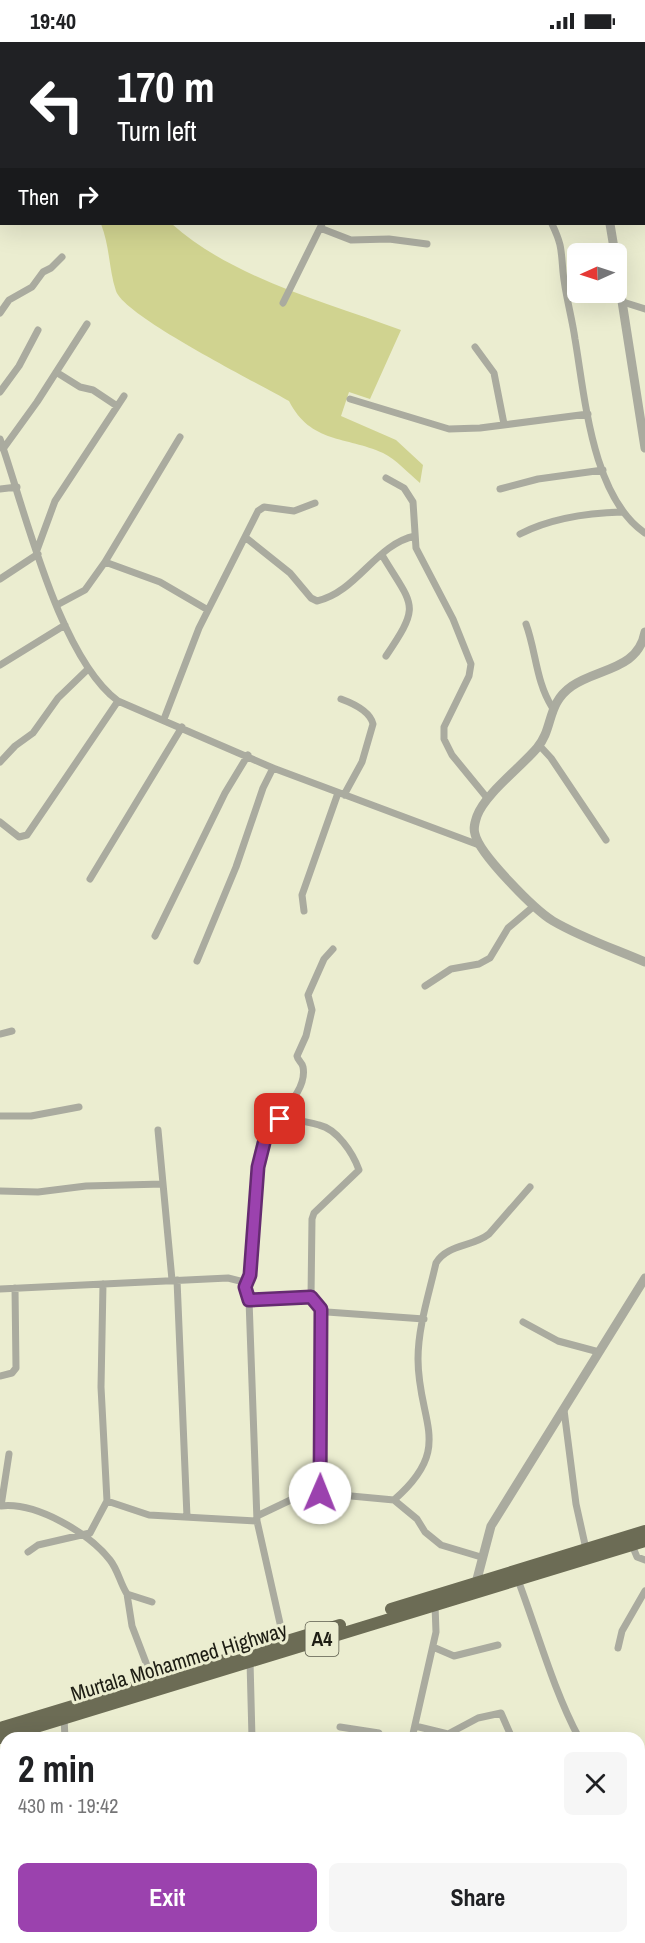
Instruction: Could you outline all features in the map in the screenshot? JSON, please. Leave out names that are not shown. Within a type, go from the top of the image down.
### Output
[{"type":"highway","name":"A4","points":[[0,1728],[284,1641],[372,1619],[476,1583],[645,1532]]},
{"type":"highway","name":"Murtala Mohammed Highway","points":[[19,1732],[250,1661],[372,1619],[435,1605],[645,1541]]},
{"type":"street","points":[[552,225],[562,244],[563,272],[588,414],[603,470],[622,512],[645,533]]},
{"type":"street","points":[[610,225],[613,243]]},
{"type":"street","points":[[283,303],[321,226],[351,240],[389,239],[427,244]]},
{"type":"street","points":[[0,313],[9,300],[32,287],[43,272],[51,268],[62,257]]},
{"type":"street","points":[[623,303],[642,406],[645,448]]},
{"type":"street","points":[[626,303],[645,309]]},
{"type":"street","points":[[3,448],[87,324]]},
{"type":"street","points":[[0,392],[19,366],[38,330]]},
{"type":"street","points":[[476,346],[494,373],[504,424]]},
{"type":"street","points":[[56,372],[80,387],[93,390],[117,406]]},
{"type":"street","points":[[0,579],[37,552],[55,501],[91,450],[124,396]]},
{"type":"street","points":[[350,399],[449,429],[588,414]]},
{"type":"street","points":[[57,605],[85,590],[105,562],[180,436]]},
{"type":"street","points":[[0,439],[37,552],[65,625],[87,670],[105,692],[118,701],[248,755],[273,768],[479,845]]},
{"type":"street","points":[[500,489],[538,479],[603,470]]},
{"type":"street","points":[[386,478],[404,488],[413,502],[418,554],[453,619],[471,664],[469,676],[444,727],[444,739],[452,755],[488,799]]},
{"type":"street","points":[[0,489],[17,487]]},
{"type":"street","points":[[164,719],[208,610],[258,511],[264,507],[294,511],[315,503]]},
{"type":"street","points":[[520,534],[541,523],[588,514],[622,512]]},
{"type":"street","points":[[245,537],[275,559],[311,598],[317,600],[351,584],[402,540],[415,537]]},
{"type":"street","points":[[382,555],[408,599],[411,609],[407,625],[386,656]]},
{"type":"street","points":[[105,562],[160,582],[208,610]]},
{"type":"street","points":[[526,624],[536,656],[541,685],[552,707]]},
{"type":"street","points":[[0,665],[65,625]]},
{"type":"street","points":[[644,960],[555,922],[534,906],[479,845],[474,834],[474,825],[478,813],[488,799],[539,745],[552,707],[571,686],[609,671],[632,657],[644,639],[645,632]]},
{"type":"street","points":[[0,762],[15,746],[33,734],[58,698],[87,670]]},
{"type":"street","points":[[304,911],[302,895],[341,794],[362,762],[373,724],[370,716],[341,699]]},
{"type":"street","points":[[0,822],[19,837],[27,835],[118,701]]},
{"type":"street","points":[[90,879],[182,727]]},
{"type":"street","points":[[539,745],[551,758],[606,840]]},
{"type":"street","points":[[155,936],[225,793],[248,755]]},
{"type":"street","points":[[197,961],[273,768]]},
{"type":"street","points":[[425,986],[451,969],[479,964],[490,958],[508,928],[534,906]]},
{"type":"street","points":[[245,1287],[250,1275],[262,1150],[268,1131],[284,1113],[303,1075],[302,1064],[297,1058],[312,1010],[308,995],[324,959],[333,950]]},
{"type":"street","points":[[0,1034],[12,1030]]},
{"type":"street","points":[[0,1116],[31,1116],[79,1107]]},
{"type":"street","points":[[284,1113],[296,1122],[319,1124],[331,1131],[343,1143],[359,1170],[314,1213],[311,1297],[321,1309],[327,1312],[424,1318]]},
{"type":"street","points":[[158,1130],[174,1280],[187,1517]]},
{"type":"street","points":[[0,1191],[38,1192],[86,1186],[163,1184]]},
{"type":"street","points":[[394,1500],[425,1463],[430,1447],[418,1358],[424,1318],[440,1257],[450,1250],[482,1240],[530,1187]]},
{"type":"street","points":[[0,1289],[235,1278],[245,1287],[249,1300],[257,1519],[284,1641]]},
{"type":"street","points":[[476,1583],[491,1526],[599,1352],[642,1289],[645,1278]]},
{"type":"street","points":[[28,1552],[38,1545],[90,1533],[107,1501],[101,1388],[103,1284]]},
{"type":"street","points":[[0,1376],[12,1373],[16,1368],[15,1288]]},
{"type":"street","points":[[249,1300],[311,1297]]},
{"type":"street","points":[[320,1493],[321,1309]]},
{"type":"street","points":[[524,1322],[558,1341],[599,1352]]},
{"type":"street","points":[[564,1410],[571,1446],[576,1504],[586,1549]]},
{"type":"street","points":[[9,1454],[0,1507],[20,1505],[85,1534],[112,1563],[128,1594],[132,1626],[153,1681]]},
{"type":"street","points":[[107,1501],[149,1515],[257,1519],[299,1496],[320,1493],[394,1500],[417,1519],[425,1532],[441,1545],[481,1557]]},
{"type":"street","points":[[632,1545],[637,1557],[645,1560]]},
{"type":"street","points":[[518,1580],[554,1677],[560,1700],[576,1732]]},
{"type":"street","points":[[618,1648],[622,1630],[645,1591]]},
{"type":"street","points":[[128,1594],[152,1602]]},
{"type":"street","points":[[414,1732],[433,1647],[437,1623],[435,1605]]},
{"type":"street","points":[[433,1647],[454,1656],[498,1645]]},
{"type":"street","points":[[250,1661],[252,1732]]},
{"type":"street","points":[[452,1732],[477,1718],[501,1713],[509,1732]]},
{"type":"street","points":[[64,1718],[65,1732]]},
{"type":"street","points":[[415,1726],[440,1732]]},
{"type":"street","points":[[340,1727],[372,1732]]},
{"type":"green space","points":[[101,225],[173,225],[196,243],[251,274],[401,330],[370,399],[349,392],[341,416],[396,440],[423,465],[420,483],[383,453],[319,432],[298,415],[289,401],[142,317],[116,291]]},
{"type":"route","points":[[280,1119],[266,1135],[258,1167],[250,1275],[249,1283],[245,1287],[249,1300],[311,1297],[321,1309],[319,1319],[320,1493]]}]
